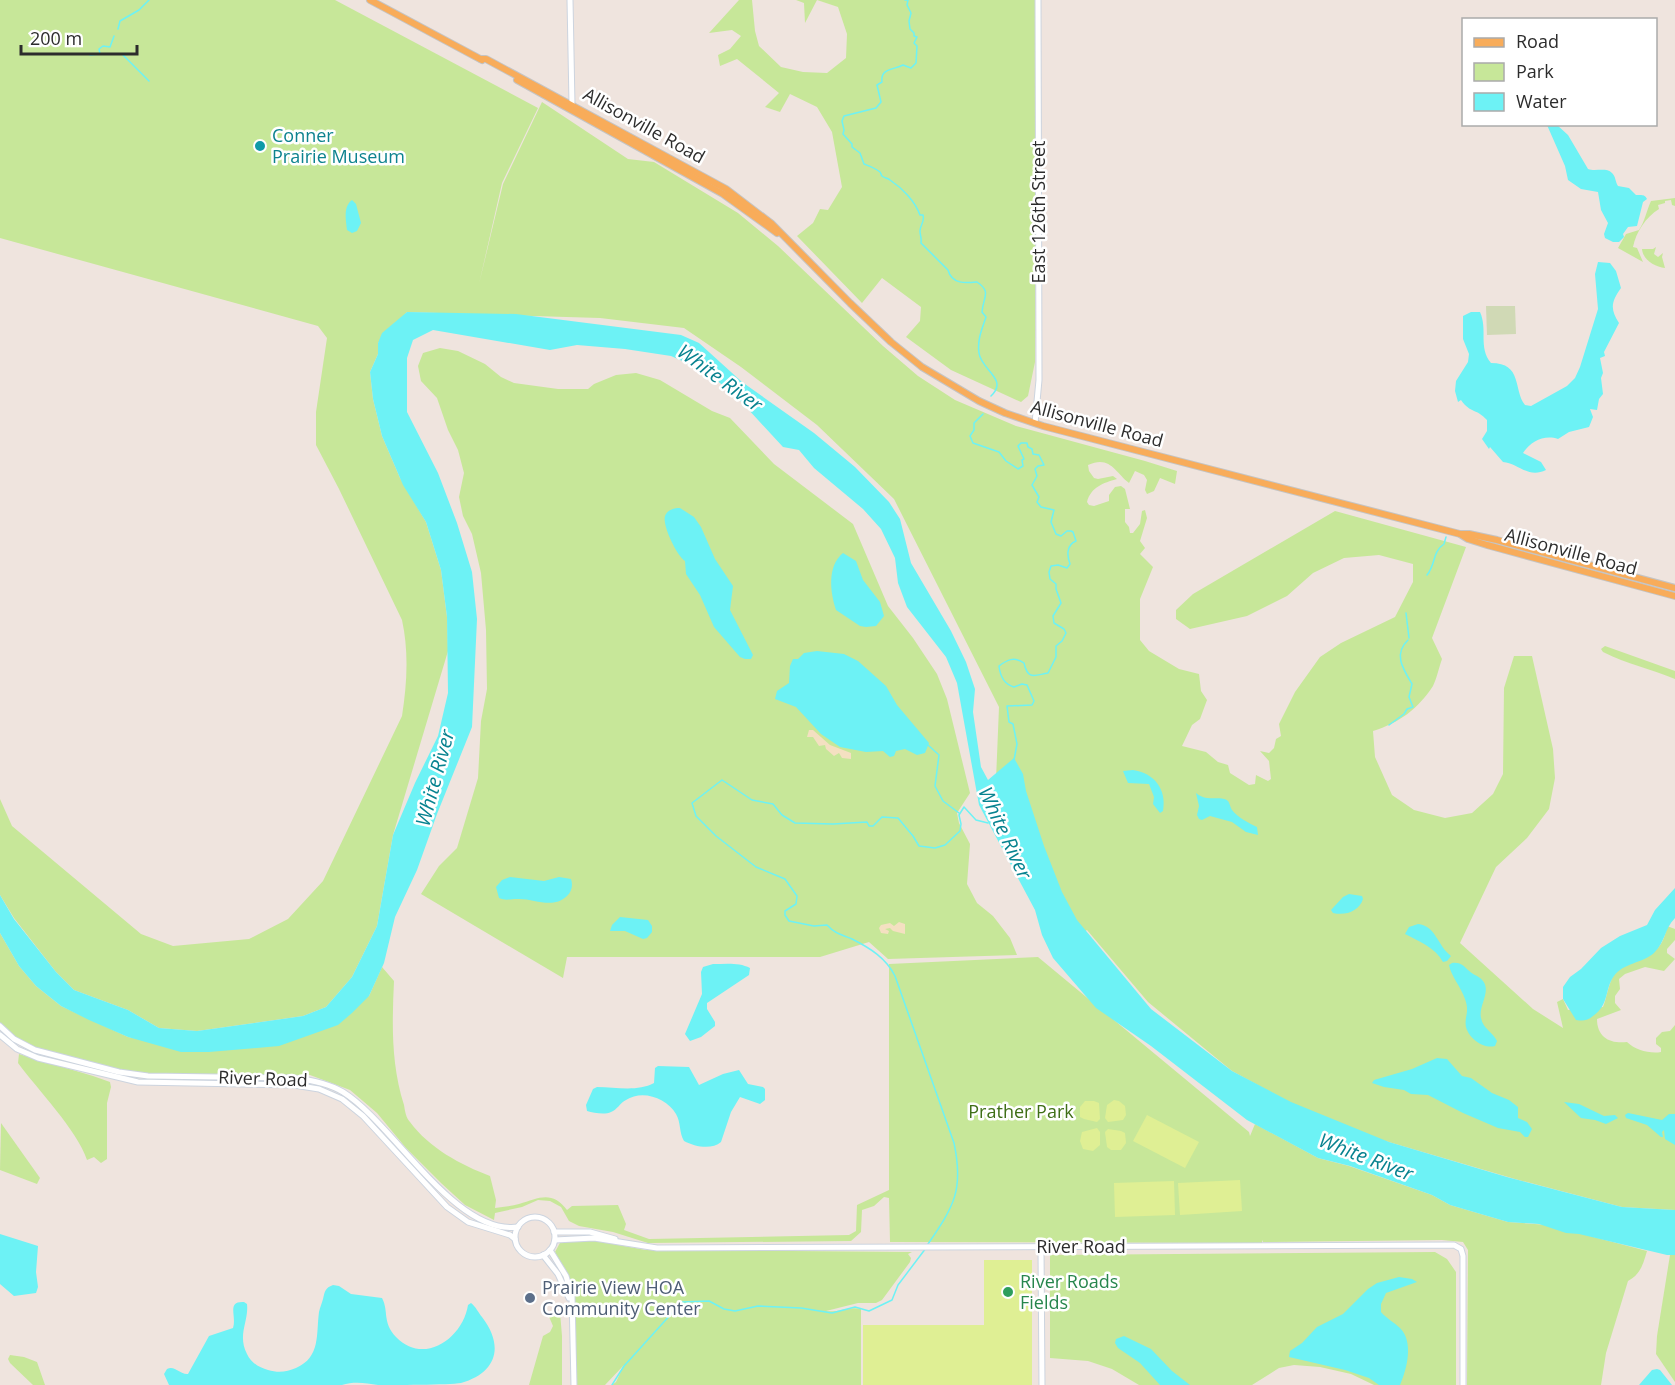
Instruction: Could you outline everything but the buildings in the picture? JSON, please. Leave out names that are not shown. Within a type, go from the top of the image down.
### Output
[{"type":"main road","name":"Allisonville Road","points":[[370,0],[723,194],[782,236]]},
{"type":"main road","points":[[570,0],[572,104]]},
{"type":"main road","name":"East 126th Street","points":[[1035,423],[1039,380],[1038,0]]},
{"type":"main road","name":"Allisonville Road","points":[[481,59],[486,59],[572,104],[726,189],[772,224],[884,335],[922,367],[979,401],[1035,423],[1675,588]]},
{"type":"main road","name":"Allisonville Road","points":[[1460,534],[1487,545],[1675,596]]},
{"type":"main road","name":"River Road","points":[[0,1026],[14,1039],[35,1050],[119,1072],[148,1076],[294,1078],[330,1086],[365,1108],[454,1203],[479,1219],[508,1227],[518,1227]]},
{"type":"main road","name":"River Road","points":[[0,1035],[31,1055],[138,1082],[294,1085],[333,1094],[363,1116],[447,1207],[468,1222],[510,1235],[515,1239]]},
{"type":"main road","points":[[537,1217],[548,1222],[554,1232],[555,1240],[550,1250],[543,1256],[525,1255],[517,1246],[515,1239],[518,1227],[526,1220],[537,1217]]},
{"type":"main road","name":"River Road","points":[[554,1232],[590,1232],[622,1242]]},
{"type":"main road","name":"River Road","points":[[555,1240],[590,1238],[653,1248],[1454,1245],[1461,1249],[1463,1254],[1463,1385]]},
{"type":"main road","points":[[1041,1247],[1042,1385]]},
{"type":"main road","points":[[550,1250],[569,1283],[572,1296],[573,1385]]},
{"type":"main road","points":[[543,1256],[565,1286],[573,1314]]},
{"type":"green space","points":[[0,0],[335,0],[538,108],[502,183],[479,284],[503,184],[542,102],[628,159],[654,162],[738,213],[778,246],[883,346],[918,376],[955,400],[1016,426],[1177,471],[1175,484],[1160,478],[1154,491],[1147,494],[1145,490],[1147,480],[1144,475],[1135,471],[1129,483],[1107,463],[1096,462],[1088,465],[1094,478],[1113,476],[1117,479],[1095,489],[1087,502],[1094,506],[1109,501],[1109,495],[1115,487],[1121,486],[1125,489],[1130,509],[1125,509],[1125,522],[1130,533],[1133,533],[1140,524],[1142,511],[1145,510],[1147,518],[1140,541],[1145,548],[1140,554],[1153,567],[1140,599],[1140,640],[1149,651],[1179,669],[1199,674],[1201,691],[1207,700],[1200,719],[1192,725],[1182,746],[1206,752],[1218,762],[1228,765],[1230,773],[1249,785],[1255,784],[1256,775],[1268,781],[1271,779],[1269,761],[1260,751],[1269,753],[1274,748],[1276,739],[1281,736],[1279,724],[1295,692],[1320,657],[1341,643],[1395,617],[1413,582],[1413,564],[1379,555],[1344,558],[1313,573],[1287,596],[1247,616],[1190,629],[1176,619],[1176,610],[1193,594],[1335,511],[1466,547],[1432,638],[1442,659],[1433,686],[1421,702],[1407,714],[1373,731],[1375,757],[1392,795],[1414,810],[1445,818],[1472,813],[1493,794],[1503,774],[1504,688],[1514,656],[1532,656],[1553,749],[1555,778],[1549,809],[1527,838],[1496,867],[1460,943],[1533,1009],[1563,1028],[1557,1002],[1563,999],[1568,1010],[1603,1007],[1614,975],[1629,963],[1652,953],[1663,939],[1667,926],[1675,929],[1675,940],[1667,949],[1667,953],[1675,959],[1664,971],[1645,967],[1625,974],[1619,979],[1620,989],[1615,996],[1615,1003],[1621,1010],[1597,1019],[1599,1031],[1610,1041],[1627,1042],[1643,1051],[1652,1052],[1661,1052],[1661,1048],[1656,1044],[1656,1038],[1662,1032],[1670,1031],[1675,1025],[1675,1210],[1622,1207],[1515,1179],[1382,1140],[1304,1110],[1232,1071],[1148,1002],[1087,930],[1079,935],[996,780],[999,707],[894,499],[817,425],[741,367],[684,328],[600,318],[407,312],[378,343],[378,354],[370,372],[373,399],[382,436],[400,478],[426,522],[441,570],[447,617],[448,651],[393,835],[377,926],[352,977],[326,1007],[303,1016],[197,1031],[159,1028],[128,1010],[74,990],[56,972],[14,918],[0,895],[0,799],[12,826],[141,934],[173,946],[249,939],[288,919],[323,881],[402,716],[406,680],[406,644],[402,620],[316,445],[316,412],[327,338],[318,326],[0,238]]},
{"type":"green space","points":[[739,0],[752,0],[759,46],[781,67],[803,72],[827,73],[846,58],[847,34],[838,7],[817,0],[1036,0],[1035,362],[1028,396],[1021,402],[951,370],[906,337],[920,321],[921,307],[882,278],[862,303],[797,236],[813,223],[820,209],[828,210],[842,187],[832,132],[817,107],[790,94],[780,112],[765,107],[779,93],[737,59],[720,66],[718,55],[730,49],[741,36],[732,30],[709,33]]},
{"type":"green space","points":[[796,0],[817,0],[805,23],[804,3]]},
{"type":"green space","points":[[1675,198],[1675,206],[1672,205],[1671,200],[1658,205],[1659,209],[1639,230],[1651,201]]},
{"type":"green space","points":[[1639,230],[1633,247],[1637,248],[1643,262],[1618,248],[1626,234]]},
{"type":"green space","points":[[1656,247],[1654,254],[1658,257],[1663,253],[1665,268],[1650,262],[1643,253],[1642,249]]},
{"type":"green space","points":[[1486,306],[1515,306],[1516,334],[1487,335]]},
{"type":"green space","points":[[440,348],[458,351],[485,364],[501,377],[514,383],[558,389],[588,389],[616,375],[636,373],[660,380],[712,411],[730,418],[774,464],[853,524],[888,606],[937,674],[947,699],[970,793],[957,813],[959,823],[970,844],[967,884],[977,903],[993,916],[1010,938],[1017,955],[888,959],[869,942],[820,957],[567,957],[563,978],[421,894],[439,866],[457,848],[478,778],[481,721],[487,689],[486,630],[481,573],[472,534],[463,516],[459,497],[464,473],[458,450],[437,398],[421,381],[418,366],[423,353]]},
{"type":"green space","points":[[1605,646],[1675,671],[1675,679],[1603,652],[1601,649]]},
{"type":"green space","name":"Prather Park","points":[[0,933],[19,966],[36,986],[61,1006],[128,1037],[209,1052],[369,996],[382,967],[394,981],[393,1028],[400,1090],[409,1120],[426,1140],[446,1155],[490,1176],[496,1200],[495,1208],[545,1197],[556,1200],[567,1210],[572,1206],[618,1205],[626,1224],[624,1230],[649,1239],[849,1235],[856,1231],[857,1205],[889,1190],[889,964],[1038,957],[1249,1132],[1250,1136],[1255,1124],[1318,1158],[1349,1166],[1432,1195],[1450,1205],[1508,1222],[1548,1225],[1647,1251],[1639,1272],[1628,1281],[1606,1353],[1601,1385],[1467,1385],[1468,1250],[1463,1242],[1442,1240],[1263,1242],[1262,1240],[1262,1243],[890,1242],[889,1198],[884,1197],[874,1206],[862,1210],[861,1232],[851,1241],[648,1243],[613,1232],[579,1226],[569,1221],[561,1207],[550,1201],[538,1200],[522,1207],[495,1213],[494,1220],[465,1205],[406,1148],[377,1113],[350,1090],[310,1075],[261,1078],[160,1076],[57,1056],[20,1043],[0,1026]]},
{"type":"green space","points":[[19,1054],[110,1082],[107,1103],[107,1159],[101,1163],[94,1157],[87,1160],[66,1123],[18,1063]]},
{"type":"green space","points":[[1114,1100],[1125,1106],[1126,1115],[1123,1120],[1108,1122],[1105,1118],[1107,1105]]},
{"type":"green space","points":[[1085,1101],[1099,1103],[1100,1119],[1097,1122],[1080,1117],[1080,1107]]},
{"type":"green space","points":[[1147,1115],[1199,1142],[1185,1168],[1133,1141]]},
{"type":"green space","points":[[1,1123],[40,1178],[37,1184],[0,1170]]},
{"type":"green space","points":[[1097,1128],[1100,1132],[1100,1145],[1093,1151],[1083,1149],[1080,1141],[1082,1132]]},
{"type":"green space","points":[[1108,1129],[1125,1133],[1126,1143],[1121,1150],[1111,1150],[1107,1147],[1105,1132]]},
{"type":"green space","points":[[1240,1180],[1242,1211],[1180,1215],[1178,1183]]},
{"type":"green space","points":[[1174,1181],[1175,1215],[1115,1217],[1114,1183]]},
{"type":"green space","points":[[561,1241],[597,1241],[646,1250],[912,1252],[908,1254],[911,1258],[910,1262],[882,1300],[826,1311],[861,1309],[861,1385],[612,1385],[616,1382],[624,1365],[605,1385],[575,1385],[575,1333],[572,1300],[563,1268],[555,1252]]},
{"type":"green space","points":[[1435,1252],[1447,1259],[1456,1272],[1456,1385],[1374,1385],[1351,1374],[1320,1367],[1294,1365],[1279,1368],[1252,1385],[1139,1385],[1112,1369],[1088,1361],[1050,1358],[1050,1255]]},
{"type":"green space","points":[[1670,1255],[1675,1255],[1675,1382],[1656,1354]]},
{"type":"green space","name":"River Roads Fields","points":[[984,1260],[1032,1260],[1032,1385],[863,1385],[863,1325],[984,1325]]},
{"type":"green space","points":[[547,1312],[560,1312],[562,1385],[529,1385],[543,1336],[550,1332],[553,1326]]},
{"type":"green space","points":[[10,1355],[37,1362],[45,1385],[33,1385],[10,1363],[8,1359]]},
{"type":"sand","points":[[809,730],[813,730],[830,745],[851,753],[851,759],[842,758],[839,753],[834,756],[825,745],[819,746],[813,737],[807,737]]},
{"type":"sand","points":[[899,922],[905,924],[905,934],[890,928],[885,929],[889,931],[888,934],[881,933],[879,928],[881,925],[890,923],[894,926]]},
{"type":"water","points":[[1547,126],[1558,126],[1568,135],[1588,169],[1610,171],[1618,186],[1629,188],[1636,195],[1646,197],[1637,226],[1628,227],[1619,242],[1605,238],[1608,223],[1601,210],[1598,192],[1581,189],[1568,180],[1565,166]]},
{"type":"water","points":[[352,200],[356,204],[361,223],[357,231],[352,233],[347,230],[346,214],[347,206]]},
{"type":"water","points":[[1598,262],[1610,263],[1616,271],[1621,288],[1615,297],[1613,306],[1619,323],[1604,352],[1605,356],[1600,358],[1603,394],[1599,399],[1597,410],[1590,409],[1593,417],[1589,427],[1569,432],[1558,439],[1543,438],[1529,445],[1523,453],[1541,462],[1546,470],[1528,472],[1503,462],[1482,439],[1487,431],[1487,420],[1461,400],[1458,402],[1455,391],[1456,381],[1468,362],[1469,354],[1463,339],[1463,316],[1471,312],[1480,312],[1487,357],[1491,363],[1501,364],[1513,372],[1521,399],[1525,405],[1531,406],[1567,386],[1575,378],[1598,309],[1595,274]]},
{"type":"water","name":"White River","points":[[407,312],[516,314],[681,335],[699,343],[742,382],[814,433],[855,467],[889,502],[900,519],[911,563],[951,631],[966,662],[975,689],[973,712],[981,767],[988,780],[1014,758],[1023,774],[1026,791],[1044,846],[1062,892],[1077,920],[1151,1009],[1232,1071],[1291,1102],[1389,1142],[1507,1177],[1622,1207],[1675,1210],[1675,1255],[1566,1233],[1539,1224],[1508,1222],[1450,1205],[1432,1195],[1350,1166],[1318,1158],[1247,1120],[1151,1046],[1096,1008],[1053,958],[1042,935],[1035,910],[979,805],[957,683],[946,657],[907,607],[898,583],[895,558],[881,529],[863,509],[814,468],[799,450],[783,447],[736,396],[705,371],[671,356],[577,345],[550,350],[433,330],[413,340],[407,358],[407,412],[438,473],[472,572],[477,619],[472,727],[417,870],[395,917],[384,963],[369,996],[338,1025],[279,1046],[209,1052],[181,1052],[128,1037],[61,1006],[36,986],[19,966],[0,933],[0,895],[14,919],[56,972],[74,990],[128,1010],[159,1028],[197,1031],[303,1016],[326,1007],[352,977],[377,926],[393,835],[438,736],[448,693],[447,617],[441,570],[426,522],[403,485],[382,436],[373,399],[370,372],[378,354],[378,343],[382,333]]},
{"type":"water","points":[[677,508],[694,517],[715,559],[733,586],[730,610],[753,655],[751,659],[740,657],[714,627],[700,595],[686,574],[685,561],[671,540],[665,520],[668,512]]},
{"type":"water","points":[[843,553],[856,561],[863,580],[880,602],[884,616],[876,626],[860,626],[836,610],[831,580],[834,565]]},
{"type":"water","points":[[817,651],[844,654],[858,661],[886,686],[897,705],[929,743],[925,753],[917,755],[905,749],[896,751],[894,756],[890,757],[883,751],[866,752],[840,747],[821,734],[796,707],[775,699],[777,691],[789,683],[790,666],[793,659],[798,659],[804,653]]},
{"type":"water","points":[[1133,770],[1153,778],[1157,783],[1163,796],[1163,811],[1160,813],[1153,804],[1154,797],[1149,784],[1128,783],[1123,771]]},
{"type":"water","points":[[1196,793],[1206,798],[1227,800],[1237,815],[1257,827],[1258,835],[1246,832],[1232,822],[1210,816],[1199,819]]},
{"type":"water","points":[[510,877],[544,881],[559,877],[571,879],[572,888],[561,900],[549,903],[499,898],[496,887],[502,880]]},
{"type":"water","points":[[1675,888],[1675,918],[1658,949],[1618,972],[1611,981],[1602,1007],[1587,1020],[1576,1020],[1563,999],[1563,987],[1570,977],[1601,948],[1620,936],[1647,925],[1655,910]]},
{"type":"water","points":[[1349,894],[1362,896],[1363,899],[1358,907],[1347,913],[1333,913],[1331,910]]},
{"type":"water","points":[[620,917],[648,920],[652,926],[652,932],[643,939],[625,931],[610,931],[612,925]]},
{"type":"water","points":[[1424,925],[1433,932],[1451,956],[1447,961],[1443,962],[1431,948],[1405,934],[1409,927]]},
{"type":"water","points":[[713,964],[746,966],[750,968],[749,975],[707,1003],[707,1009],[715,1026],[701,1037],[690,1041],[685,1034],[702,994],[701,972],[703,967]]},
{"type":"water","points":[[1461,964],[1484,982],[1486,992],[1481,1018],[1497,1041],[1495,1046],[1482,1044],[1468,1031],[1466,1004],[1450,969],[1449,965]]},
{"type":"water","points":[[1437,1058],[1447,1059],[1462,1076],[1471,1078],[1518,1107],[1518,1118],[1527,1122],[1532,1129],[1528,1137],[1520,1132],[1498,1128],[1428,1095],[1411,1094],[1404,1090],[1372,1083],[1374,1080],[1412,1069]]},
{"type":"water","points":[[658,1066],[689,1067],[699,1085],[723,1074],[739,1070],[748,1084],[765,1089],[765,1100],[760,1104],[740,1097],[731,1112],[721,1142],[708,1147],[684,1141],[679,1120],[672,1108],[654,1097],[639,1095],[632,1097],[609,1113],[587,1111],[586,1105],[593,1089],[647,1086],[654,1083],[655,1068]]},
{"type":"water","points":[[1564,1102],[1579,1104],[1604,1116],[1615,1115],[1618,1118],[1606,1124],[1581,1118]]},
{"type":"water","points":[[1628,1113],[1662,1120],[1669,1114],[1675,1114],[1675,1145],[1665,1139],[1664,1130],[1663,1137],[1661,1137],[1647,1125],[1626,1118],[1625,1115]]},
{"type":"water","points":[[0,1234],[38,1246],[36,1293],[14,1296],[0,1284]]},
{"type":"water","points":[[1399,1277],[1417,1282],[1386,1293],[1381,1304],[1381,1312],[1400,1328],[1407,1341],[1407,1364],[1400,1385],[1379,1385],[1369,1378],[1345,1370],[1289,1357],[1290,1351],[1302,1343],[1317,1327],[1343,1314],[1368,1289],[1377,1283]]},
{"type":"water","points":[[333,1285],[351,1294],[382,1298],[392,1332],[407,1345],[418,1349],[441,1344],[450,1337],[459,1328],[468,1305],[471,1303],[489,1328],[495,1348],[493,1358],[482,1373],[473,1379],[455,1384],[169,1385],[164,1374],[167,1369],[173,1368],[188,1374],[209,1336],[233,1328],[233,1310],[235,1304],[239,1302],[247,1304],[243,1341],[247,1354],[253,1362],[265,1369],[279,1372],[293,1369],[304,1363],[310,1358],[316,1344],[319,1312],[325,1292]]},
{"type":"water","points":[[1124,1336],[1151,1349],[1172,1371],[1190,1385],[1160,1385],[1140,1363],[1118,1348],[1115,1343],[1116,1339]]},
{"type":"water","points":[[1657,1369],[1672,1385],[1639,1385],[1652,1370]]},
{"type":"waterway","points":[[118,29],[120,21],[139,10],[149,0]]},
{"type":"waterway","points":[[905,0],[908,0],[907,5],[911,13],[910,29],[917,37],[914,43],[917,46],[916,63],[911,68],[903,65],[885,72],[882,82],[877,85],[881,102],[876,108],[844,116],[843,134],[852,147],[860,153],[864,164],[880,172],[883,177],[899,187],[911,200],[920,215],[923,215],[920,231],[921,243],[948,270],[950,275],[956,281],[977,282],[984,289],[986,295],[982,312],[986,317],[980,335],[979,353],[996,379],[996,390],[991,396]]},
{"type":"waterway","points":[[90,55],[100,54],[99,49],[103,46],[110,47],[114,36]]},
{"type":"waterway","points":[[123,55],[149,81]]},
{"type":"waterway","points":[[983,414],[974,423],[974,430],[970,436],[973,443],[999,452],[1006,461],[1018,469],[1023,466],[1022,460],[1024,459],[1018,446],[1021,443],[1027,443],[1033,454],[1039,455],[1044,465],[1035,469],[1037,476],[1032,485],[1039,497],[1037,502],[1041,507],[1054,510],[1051,522],[1056,534],[1061,536],[1071,531],[1076,541],[1070,545],[1068,554],[1070,564],[1067,568],[1058,565],[1051,566],[1049,572],[1050,579],[1056,584],[1061,603],[1053,616],[1054,623],[1066,633],[1056,646],[1056,657],[1048,673],[1030,675],[1024,663],[1014,659],[999,666],[1001,676],[1005,681],[1014,687],[1027,685],[1034,701],[1032,705],[1007,706],[1009,722],[1013,724],[1017,744],[1014,760]]},
{"type":"waterway","points":[[1427,575],[1446,537]]},
{"type":"waterway","points":[[1406,613],[1409,638]]},
{"type":"waterway","points":[[1389,725],[1407,709],[1413,707],[1409,697],[1412,684],[1400,656],[1403,645],[1408,640]]},
{"type":"waterway","points":[[928,745],[939,755],[935,786],[943,801],[959,813]]},
{"type":"waterway","name":"White River","points":[[928,1244],[944,1219],[954,1197],[957,1186],[957,1159],[954,1143],[895,976],[877,954],[859,942],[835,932],[827,925],[814,926],[789,921],[785,911],[796,904],[797,896],[785,879],[756,867],[716,836],[696,816],[692,803],[722,780],[752,800],[773,804],[782,815],[795,823],[867,822],[869,826],[873,826],[882,817],[898,818],[919,846],[935,848],[945,845],[960,831],[959,815],[964,807],[976,820],[988,823]]},
{"type":"waterway","points":[[612,1385],[624,1366],[682,1302],[709,1301],[724,1309],[735,1311],[758,1306],[801,1308],[832,1313],[855,1307],[869,1311],[892,1300],[898,1285],[926,1248]]},
{"type":"place","name":"Conner Prairie Museum","points":[[260,146]]},
{"type":"place","name":"River Roads Fields","points":[[1008,1292]]},
{"type":"place","name":"Prairie View HOA Community Center","points":[[530,1298]]}]
